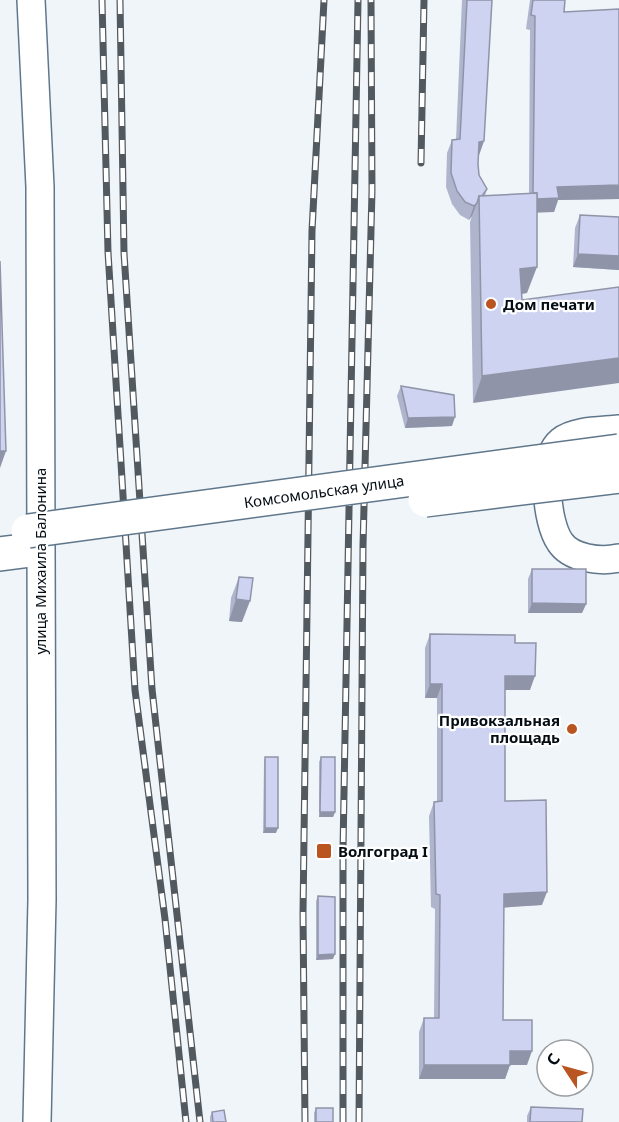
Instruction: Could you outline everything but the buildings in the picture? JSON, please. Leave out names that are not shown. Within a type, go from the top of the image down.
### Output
[{"type":"main road","name":"Комсомольская улица","points":[[15,543],[619,451]]},
{"type":"main road","name":"Комсомольская улица","points":[[15,543],[619,476]]},
{"type":"street","name":"улица Михаила Балонина","points":[[31,0],[40,188],[42,900],[37,1122]]},
{"type":"street","points":[[619,429],[573,435],[560,441],[554,450],[548,474],[552,524],[561,543],[576,553],[595,560],[619,558]]},
{"type":"railway","points":[[102,0],[108,252],[135,690],[165,919],[186,1122]]},
{"type":"railway","points":[[120,0],[124,253],[152,689],[200,1122]]},
{"type":"railway","points":[[305,1122],[303,914],[312,231],[324,0]]},
{"type":"railway","points":[[343,1122],[343,850],[358,0]]},
{"type":"railway","points":[[359,1122],[363,546],[372,191],[371,0]]},
{"type":"railway","points":[[421,163],[424,0]]},
{"type":"place","name":"Дом печати","points":[[491,304]]},
{"type":"place","name":"Привокзальная площадь","points":[[572,729]]},
{"type":"place","name":"Волгоград I","points":[[324,851]]}]
